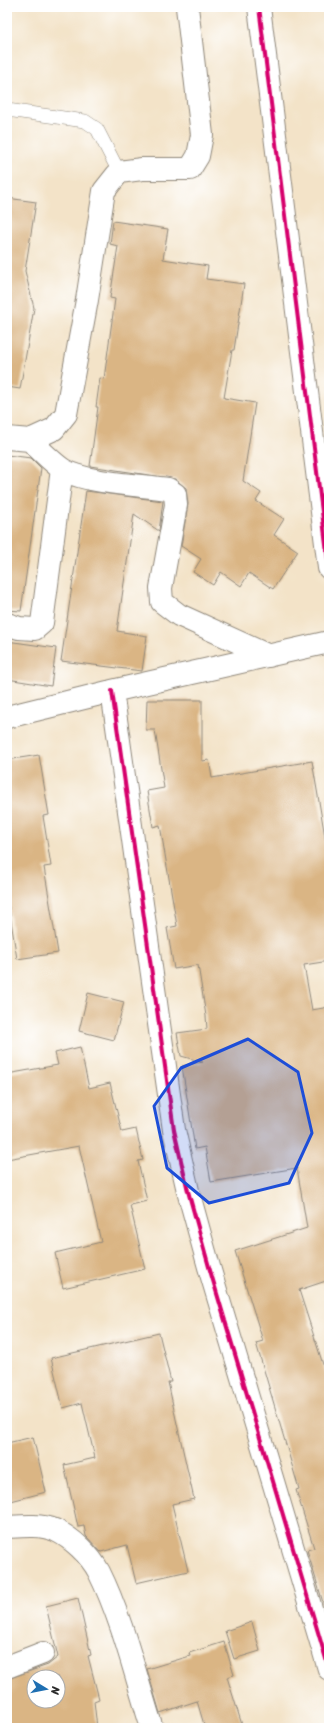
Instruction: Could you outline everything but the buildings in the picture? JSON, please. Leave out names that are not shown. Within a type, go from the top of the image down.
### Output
[{"type":"street","points":[[7,438],[30,440],[54,429],[66,414],[87,300],[104,191],[119,172],[142,169],[190,169],[198,156],[202,135],[187,7]]},
{"type":"street","points":[[259,7],[329,568]]},
{"type":"street","points":[[30,440],[62,469],[74,475],[97,480],[168,489],[175,494],[176,505],[160,588],[162,602],[179,615],[269,656]]},
{"type":"street","points":[[7,624],[19,628],[35,629],[42,623],[62,469]]},
{"type":"street","points":[[7,717],[112,691],[329,642]]},
{"type":"street","points":[[112,691],[174,1130],[188,1191],[209,1267],[329,1668]]},
{"type":"street","points":[[7,1527],[35,1526],[55,1530],[76,1543],[98,1571],[114,1610],[152,1728]]},
{"type":"street","points":[[7,1667],[42,1653]]},
{"type":"lane","points":[[7,110],[85,121],[97,129],[119,172]]},
{"type":"highlighted area","points":[[248,1039],[298,1072],[312,1133],[289,1183],[209,1203],[167,1168],[154,1106],[181,1068]]},
{"type":"cycle path","points":[[259,7],[329,568]]},
{"type":"cycle path","points":[[112,691],[174,1130],[188,1191],[209,1267],[329,1669]]}]
